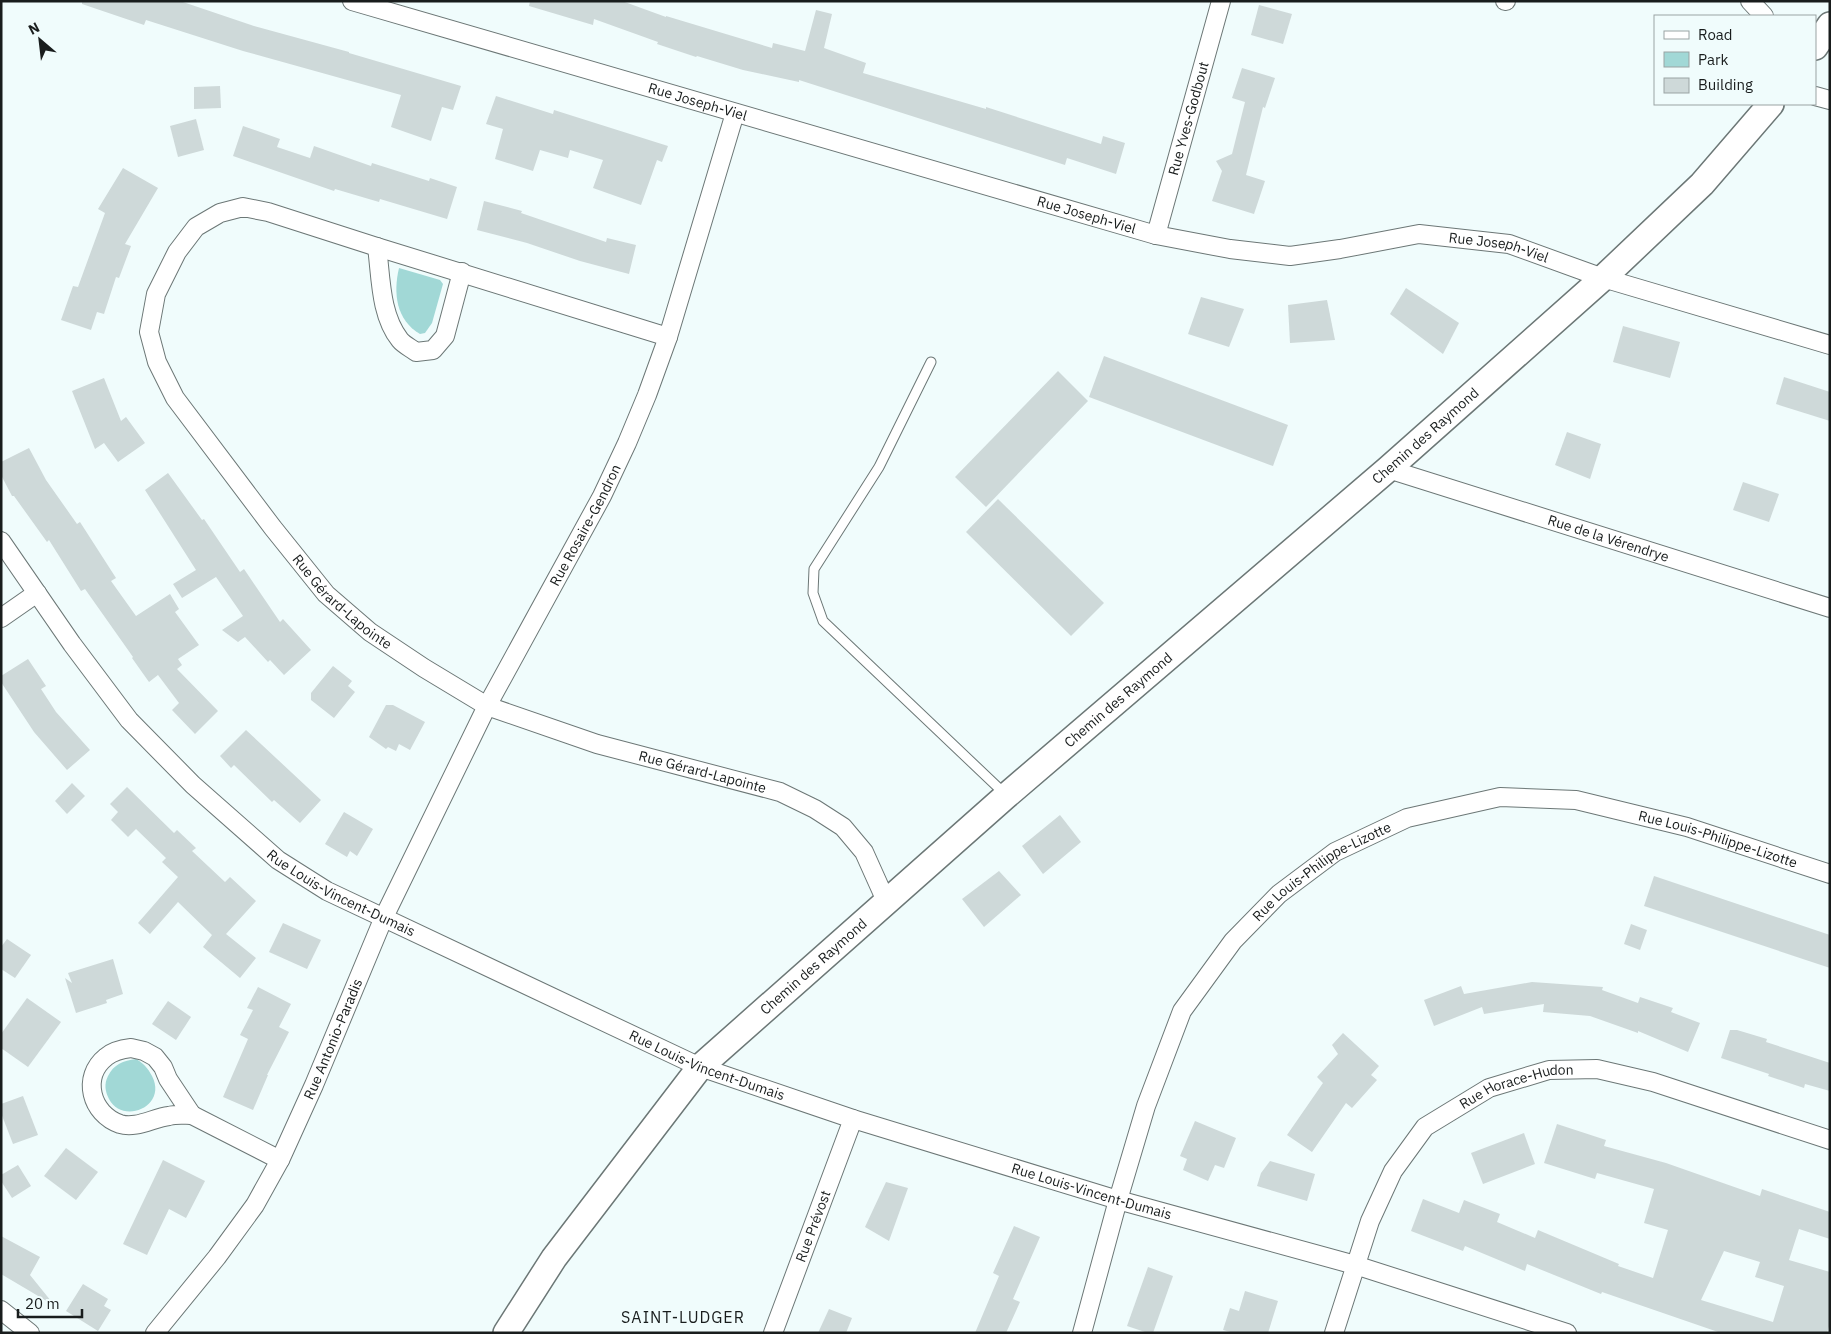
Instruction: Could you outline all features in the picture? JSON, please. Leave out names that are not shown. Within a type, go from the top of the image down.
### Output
[{"type":"street","name":"Rue Joseph-Viel","points":[[352,1],[1156,235],[1230,249],[1290,256],[1340,249],[1418,234],[1509,244],[1603,278],[1830,345]]},
{"type":"street","name":"Rue Yves-Godbout","points":[[1156,235],[1221,1]]},
{"type":"street","points":[[1750,1],[1763,15]]},
{"type":"street","points":[[1816,46],[1830,25]]},
{"type":"street","points":[[1816,96],[1830,100]]},
{"type":"street","name":"Chemin des Raymond","points":[[506,1333],[554,1258],[700,1067],[1006,796],[1388,469],[1603,278],[1702,184],[1770,105]]},
{"type":"street","name":"Rue Rosaire-Gendron","points":[[384,917],[487,706],[602,496],[647,395],[668,337],[735,113]]},
{"type":"street","name":"Rue Gérard-Lapointe","points":[[668,337],[268,212],[243,206],[220,213],[196,227],[177,252],[156,294],[149,332],[156,362],[175,398],[273,528],[326,594],[370,632],[424,668],[487,706],[597,744],[780,792],[815,809],[843,828],[864,852],[886,902]]},
{"type":"street","points":[[376,247],[384,305],[391,325],[401,341],[416,352],[433,350],[445,336],[462,272]]},
{"type":"street","name":"Rue de la Vérendrye","points":[[1388,469],[1830,608]]},
{"type":"street","name":"Rue Louis-Vincent-Dumais","points":[[1,541],[72,644],[129,720],[193,786],[278,860],[327,891],[700,1067],[853,1119],[1118,1200],[1355,1265],[1567,1333]]},
{"type":"street","points":[[1,618],[37,593]]},
{"type":"street","name":"Rue Louis-Philippe-Lizotte","points":[[1082,1333],[1146,1106],[1182,1011],[1233,941],[1280,894],[1335,852],[1407,818],[1500,796],[1576,800],[1687,827],[1830,874]]},
{"type":"street","name":"Rue Antonio-Paradis","points":[[155,1333],[217,1257],[255,1205],[280,1160],[314,1085],[384,917]]},
{"type":"street","points":[[192,1115],[169,1116],[134,1125],[122,1125],[110,1120],[94,1102],[91,1090],[92,1077],[98,1065],[106,1056],[118,1050],[131,1048],[144,1050],[155,1057],[163,1067],[168,1079],[192,1115],[280,1160]]},
{"type":"street","name":"Rue Horace-Hudon","points":[[1334,1333],[1370,1221],[1393,1171],[1425,1127],[1489,1088],[1549,1070],[1597,1069],[1653,1082],[1830,1140]]},
{"type":"street","name":"Rue Prévost","points":[[772,1333],[853,1119]]},
{"type":"street","points":[[1,1310],[30,1333]]},
{"type":"lane","points":[[931,362],[879,467],[814,569],[813,593],[823,621],[1006,796]]},
{"type":"green space","points":[[399,268],[440,280],[443,284],[432,323],[425,333],[420,334],[412,328],[401,314],[396,287]]},
{"type":"green space","points":[[136,1059],[145,1066],[152,1076],[155,1087],[154,1096],[149,1104],[141,1109],[123,1111],[115,1107],[109,1099],[106,1082],[110,1072],[116,1066]]},
{"type":"building","points":[[82,1],[180,1],[254,26],[461,86],[453,110],[442,107],[431,141],[391,127],[401,95],[243,51],[146,20],[144,25],[82,4]]},
{"type":"building","points":[[530,1],[622,1],[666,17],[772,48],[773,43],[805,51],[816,10],[832,14],[824,48],[866,63],[863,73],[986,109],[986,107],[1101,144],[1103,136],[1125,143],[1116,174],[1067,158],[1065,165],[799,80],[799,82],[743,70],[696,57],[594,19],[593,25],[529,6]]},
{"type":"building","points":[[1259,5],[1292,14],[1283,44],[1251,35]]},
{"type":"building","points":[[1242,68],[1275,78],[1265,108],[1263,107],[1246,175],[1265,181],[1254,214],[1212,201],[1222,171],[1216,161],[1232,154],[1245,102],[1232,98]]},
{"type":"building","points":[[220,86],[221,108],[194,109],[194,87]]},
{"type":"building","points":[[496,96],[553,114],[554,110],[668,146],[662,162],[657,160],[641,205],[593,188],[603,160],[570,150],[568,158],[540,150],[533,171],[495,159],[503,129],[486,124]]},
{"type":"building","points":[[196,119],[204,150],[178,157],[170,126]]},
{"type":"building","points":[[243,126],[280,139],[277,147],[310,158],[314,146],[371,166],[372,163],[429,181],[430,178],[457,187],[447,219],[380,199],[379,202],[335,189],[334,191],[233,156]]},
{"type":"building","points":[[123,168],[158,188],[125,244],[131,246],[119,278],[116,277],[104,314],[97,312],[91,330],[61,320],[73,286],[78,287],[105,213],[98,209]]},
{"type":"building","points":[[484,201],[522,211],[521,213],[606,242],[607,238],[636,245],[629,274],[477,230]]},
{"type":"building","points":[[1406,288],[1459,323],[1443,354],[1390,314]]},
{"type":"building","points":[[1201,297],[1244,309],[1229,347],[1188,334]]},
{"type":"building","points":[[1327,300],[1335,340],[1290,343],[1288,305]]},
{"type":"building","points":[[1623,326],[1680,342],[1670,378],[1613,362]]},
{"type":"building","points":[[1104,356],[1288,425],[1273,466],[1089,397]]},
{"type":"building","points":[[1058,371],[1088,401],[986,507],[955,477]]},
{"type":"building","points":[[1784,377],[1830,392],[1830,421],[1776,404]]},
{"type":"building","points":[[104,378],[121,421],[126,417],[145,443],[118,462],[104,443],[95,449],[72,391]]},
{"type":"building","points":[[1567,432],[1601,444],[1590,479],[1555,465]]},
{"type":"building","points":[[29,448],[46,480],[77,524],[80,522],[116,578],[111,581],[136,616],[170,594],[179,609],[175,612],[199,645],[178,659],[182,665],[177,669],[218,711],[195,734],[172,710],[179,703],[158,675],[149,682],[85,589],[81,591],[49,540],[47,542],[14,496],[12,496],[1,475],[1,462]]},
{"type":"building","points":[[168,473],[202,520],[204,519],[240,572],[244,569],[280,622],[283,619],[311,650],[284,675],[270,660],[268,662],[245,637],[238,642],[222,630],[243,616],[216,577],[182,598],[173,584],[196,570],[145,490]]},
{"type":"building","points":[[1743,482],[1779,494],[1769,522],[1733,510]]},
{"type":"building","points":[[998,499],[1104,603],[1071,636],[966,532]]},
{"type":"building","points":[[28,659],[46,686],[41,689],[56,712],[90,750],[67,770],[34,732],[1,682],[1,676]]},
{"type":"building","points":[[333,666],[352,681],[348,686],[355,692],[334,718],[311,700],[311,693]]},
{"type":"building","points":[[386,705],[393,705],[425,722],[410,750],[399,744],[396,751],[388,747],[386,749],[369,737]]},
{"type":"building","points":[[246,730],[321,800],[300,823],[274,800],[272,802],[234,765],[231,768],[220,756]]},
{"type":"building","points":[[72,783],[85,796],[67,814],[55,801]]},
{"type":"building","points":[[127,787],[174,833],[177,830],[196,848],[192,851],[225,882],[230,877],[256,901],[226,934],[256,958],[240,978],[203,947],[212,935],[178,902],[150,934],[138,923],[178,877],[162,862],[166,858],[136,829],[128,837],[111,820],[118,812],[110,804]]},
{"type":"building","points":[[344,812],[373,829],[357,856],[350,851],[347,857],[325,844]]},
{"type":"building","points":[[1060,815],[1081,842],[1043,874],[1022,846]]},
{"type":"building","points":[[999,871],[1021,895],[984,927],[962,899]]},
{"type":"building","points":[[1654,876],[1830,935],[1830,968],[1644,906]]},
{"type":"building","points":[[283,923],[321,940],[307,969],[269,952]]},
{"type":"building","points":[[1631,924],[1647,930],[1640,950],[1624,944]]},
{"type":"building","points":[[7,939],[31,955],[15,978],[1,969],[1,947]]},
{"type":"building","points":[[113,959],[123,994],[106,1000],[107,1003],[76,1013],[65,978],[72,983],[68,973]]},
{"type":"building","points":[[1532,982],[1603,987],[1602,990],[1638,1003],[1640,997],[1673,1008],[1671,1012],[1700,1023],[1688,1052],[1638,1031],[1638,1033],[1590,1016],[1543,1012],[1544,1004],[1484,1014],[1482,1007],[1434,1026],[1424,1000],[1461,986],[1464,994]]},
{"type":"building","points":[[258,987],[291,1004],[279,1027],[289,1032],[267,1075],[253,1110],[223,1097],[248,1039],[240,1035],[253,1010],[247,1008]]},
{"type":"building","points":[[27,998],[61,1022],[28,1067],[1,1048],[1,1034]]},
{"type":"building","points":[[168,1001],[191,1017],[176,1040],[152,1024]]},
{"type":"building","points":[[1730,1030],[1737,1030],[1767,1039],[1766,1042],[1830,1063],[1830,1091],[1805,1084],[1804,1088],[1721,1058]]},
{"type":"building","points":[[1343,1033],[1379,1066],[1371,1075],[1377,1080],[1352,1108],[1346,1103],[1312,1152],[1287,1135],[1323,1083],[1317,1077],[1338,1054],[1332,1045]]},
{"type":"building","points":[[23,1096],[38,1135],[13,1144],[1,1113],[1,1104]]},
{"type":"building","points":[[1195,1121],[1236,1138],[1224,1168],[1215,1165],[1208,1181],[1183,1170],[1187,1159],[1180,1156]]},
{"type":"building","points":[[1557,1124],[1606,1140],[1604,1146],[1666,1163],[1760,1196],[1762,1189],[1830,1212],[1830,1239],[1799,1229],[1789,1260],[1830,1272],[1830,1323],[1827,1333],[1721,1333],[1602,1292],[1601,1294],[1527,1264],[1525,1271],[1465,1246],[1463,1251],[1411,1231],[1423,1199],[1459,1213],[1464,1200],[1500,1214],[1497,1222],[1535,1238],[1538,1230],[1619,1264],[1618,1266],[1653,1278],[1668,1230],[1644,1223],[1654,1189],[1597,1173],[1595,1179],[1544,1163]],"holes":[[[1724,1251],[1760,1262],[1755,1277],[1784,1286],[1773,1322],[1701,1300]]]},
{"type":"building","points":[[1524,1133],[1535,1164],[1483,1184],[1471,1153]]},
{"type":"building","points":[[66,1148],[98,1172],[76,1200],[44,1176]]},
{"type":"building","points":[[163,1160],[205,1181],[186,1218],[169,1209],[147,1255],[123,1244]]},
{"type":"building","points":[[1270,1161],[1315,1174],[1307,1201],[1257,1186],[1261,1173]]},
{"type":"building","points":[[18,1165],[31,1186],[12,1198],[1,1181],[1,1175]]},
{"type":"building","points":[[886,1182],[908,1188],[889,1241],[865,1227]]},
{"type":"building","points":[[1014,1226],[1040,1237],[1013,1299],[1020,1302],[1006,1333],[975,1333],[999,1276],[993,1273]]},
{"type":"building","points":[[1,1236],[40,1257],[30,1275],[51,1301],[50,1303],[1,1274]]},
{"type":"building","points":[[1148,1267],[1173,1276],[1153,1333],[1127,1326]]},
{"type":"building","points":[[83,1284],[108,1299],[104,1306],[111,1310],[98,1331],[66,1311]]},
{"type":"building","points":[[1245,1291],[1278,1301],[1268,1333],[1234,1333],[1223,1330],[1230,1308],[1239,1311]]},
{"type":"building","points":[[829,1309],[852,1318],[846,1333],[818,1333]]},
{"type":"district","name":"SAINT-LUDGER","points":[[683,1317]]}]
